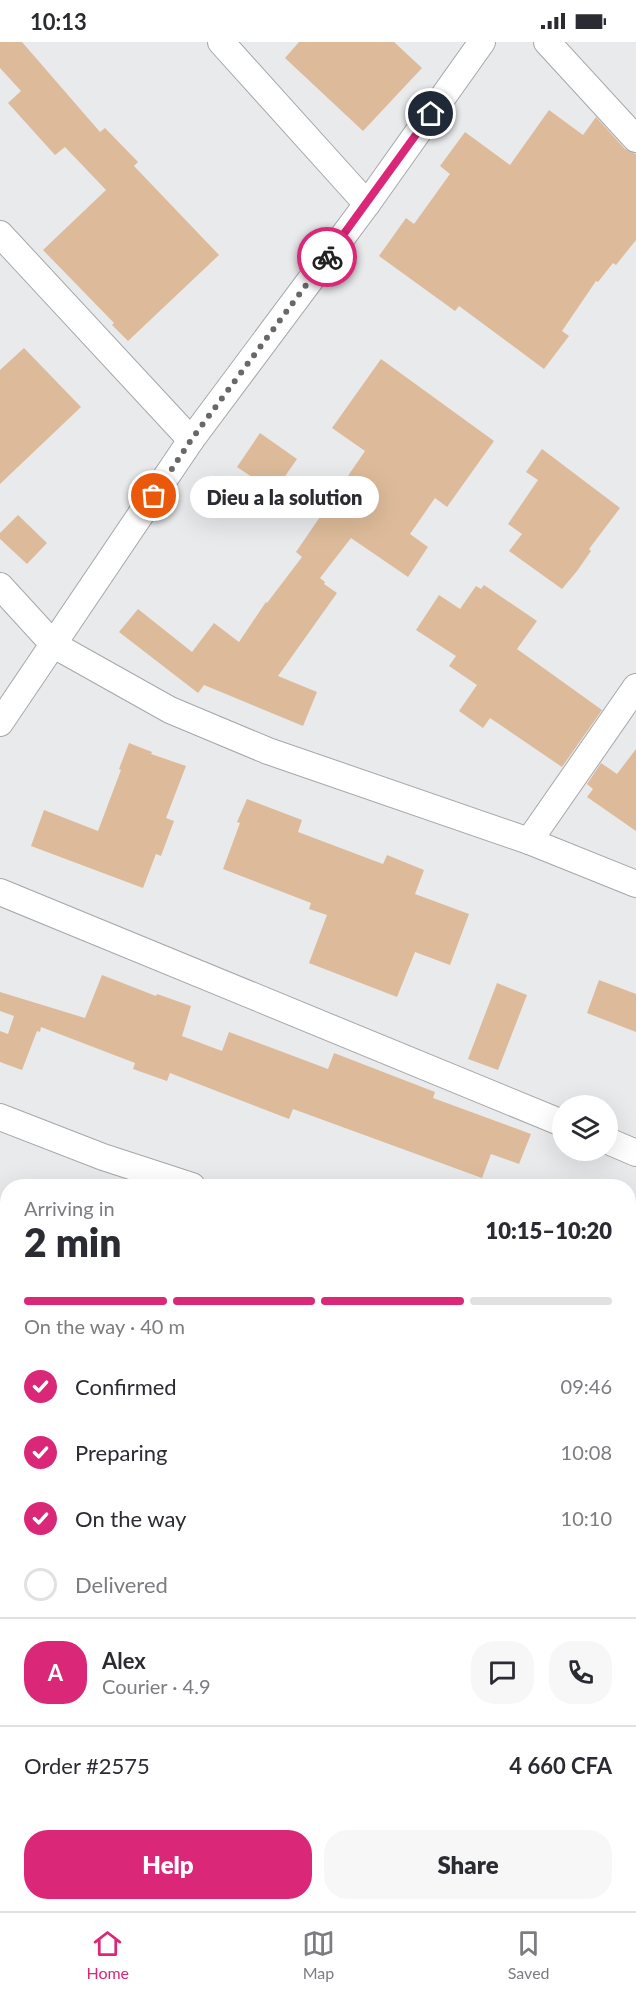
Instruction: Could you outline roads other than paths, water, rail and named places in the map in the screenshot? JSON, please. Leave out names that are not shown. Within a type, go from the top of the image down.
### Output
[{"type":"street","points":[[221,42],[367,204]]},
{"type":"street","points":[[0,723],[191,440],[367,204],[482,42]]},
{"type":"street","points":[[547,42],[636,139]]},
{"type":"street","points":[[0,234],[191,440]]},
{"type":"street","points":[[0,586],[54,645],[170,710],[268,751],[529,841],[636,884]]},
{"type":"street","points":[[529,841],[636,687]]},
{"type":"street","points":[[0,892],[552,1119]]},
{"type":"street","points":[[0,1117],[103,1157],[171,1179]]},
{"type":"street","points":[[618,1145],[636,1153]]},
{"type":"place","name":"Dieu a la solution","points":[[154,496]]}]
